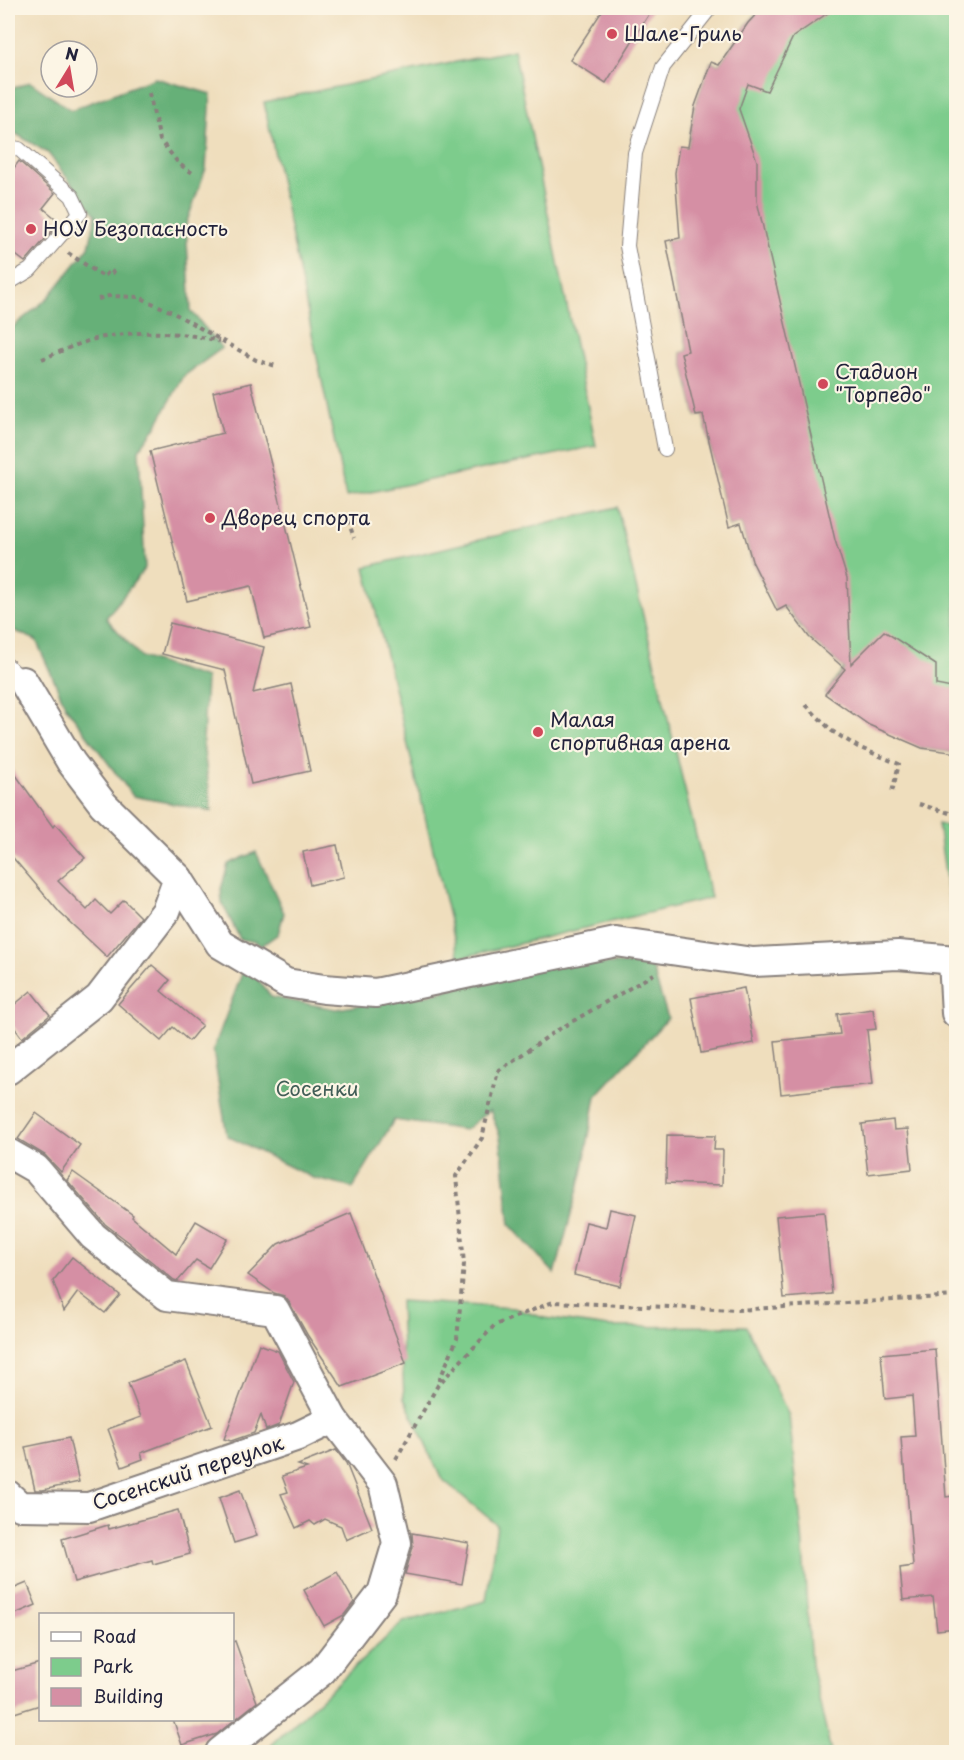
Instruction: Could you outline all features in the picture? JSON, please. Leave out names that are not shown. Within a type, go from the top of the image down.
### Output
[{"type":"street","points":[[15,674],[71,762],[103,804],[178,878],[220,944],[286,982],[324,989],[376,993],[616,942],[753,962],[898,955],[955,961],[957,1012]]},
{"type":"street","points":[[8,1070],[99,998],[166,911],[178,878]]},
{"type":"street","points":[[8,1153],[36,1170],[93,1236],[167,1296],[275,1311],[333,1419],[383,1484],[397,1543],[382,1593],[322,1671],[220,1752]]},
{"type":"street","name":"Сосенский переулок","points":[[8,1495],[20,1506],[89,1507],[298,1437],[333,1419]]},
{"type":"lane","points":[[665,449],[627,246],[635,153],[663,68],[710,8]]},
{"type":"lane","points":[[8,147],[19,149],[72,196],[80,213],[30,270],[8,283]]},
{"type":"path","points":[[149,93],[160,140],[179,164],[194,174]]},
{"type":"path","points":[[55,244],[104,277],[110,270],[118,276]]},
{"type":"path","points":[[98,299],[109,296],[139,297],[172,312],[256,360],[276,366]]},
{"type":"path","points":[[42,359],[98,338],[163,332],[190,334],[225,343]]},
{"type":"path","points":[[348,520],[354,538]]},
{"type":"path","points":[[806,705],[832,731],[858,747],[899,764],[892,792]]},
{"type":"path","points":[[919,804],[957,815]]},
{"type":"path","points":[[383,1484],[438,1385],[457,1339],[464,1264],[456,1176],[482,1138],[498,1071],[556,1031],[688,953]]},
{"type":"path","points":[[438,1385],[495,1325],[553,1302],[737,1310],[957,1296]]},
{"type":"green space","name":"Стадион \"Торпедо\"","points":[[762,8],[956,8],[956,753],[922,748],[825,694],[844,668],[809,637],[786,607],[777,611],[752,561],[741,523],[729,527],[703,415],[696,416],[681,353],[688,351],[666,241],[680,238],[688,147],[695,106],[711,62],[719,65],[748,23]]},
{"type":"green space","points":[[514,50],[596,446],[346,497],[264,102]]},
{"type":"green space","points":[[155,78],[211,94],[206,168],[186,224],[191,311],[222,348],[184,376],[155,428],[139,450],[145,568],[106,618],[141,657],[206,678],[203,743],[212,811],[133,796],[66,707],[36,640],[8,628],[8,331],[48,298],[89,247],[96,215],[48,153],[8,129],[8,90],[30,82],[39,88],[39,99],[55,99],[71,110]]},
{"type":"green space","name":"Малая спортивная арена","points":[[617,507],[711,898],[459,958],[365,567]]},
{"type":"green space","points":[[938,824],[956,829],[956,936],[954,934]]},
{"type":"green space","points":[[256,852],[284,913],[278,934],[261,946],[256,942],[240,939],[222,903],[221,889],[228,864]]},
{"type":"green space","name":"Сосенки","points":[[246,963],[271,997],[336,1009],[426,995],[544,964],[651,964],[668,1018],[596,1096],[582,1174],[555,1274],[510,1225],[500,1136],[490,1110],[465,1130],[394,1120],[353,1188],[313,1178],[227,1136],[213,1050]]},
{"type":"green space","points":[[400,1301],[514,1308],[544,1318],[609,1327],[746,1326],[789,1416],[802,1534],[811,1665],[831,1752],[264,1752],[403,1622],[486,1601],[497,1525],[441,1478],[404,1398]]},
{"type":"building","name":"Шале-Гриль","points":[[604,8],[653,8],[606,83],[570,60]]},
{"type":"building","points":[[762,8],[835,8],[793,37],[767,91],[748,84],[739,109],[757,161],[757,201],[835,540],[847,578],[851,664],[884,631],[936,665],[936,685],[957,689],[957,753],[922,748],[869,725],[825,694],[845,669],[809,637],[786,606],[777,611],[752,561],[741,523],[729,527],[703,415],[696,416],[681,353],[688,351],[666,241],[680,238],[675,173],[679,146],[688,147],[695,106],[711,62],[719,65],[748,23]]},
{"type":"building","points":[[19,161],[55,193],[43,208],[60,222],[25,262],[8,249],[8,176]]},
{"type":"building","points":[[251,383],[311,627],[264,638],[251,586],[187,601],[150,451],[223,433],[213,392]]},
{"type":"building","points":[[170,623],[264,647],[253,693],[291,684],[310,771],[251,784],[225,670],[162,654]]},
{"type":"building","points":[[8,764],[53,827],[55,824],[85,858],[58,881],[87,910],[96,900],[110,914],[124,900],[141,917],[107,957],[60,913],[8,852]]},
{"type":"building","points":[[337,845],[344,877],[310,885],[303,852]]},
{"type":"building","points":[[152,965],[170,980],[161,991],[202,1025],[189,1041],[173,1027],[161,1041],[118,1004]]},
{"type":"building","points":[[744,988],[754,1043],[701,1053],[691,998]]},
{"type":"building","points":[[31,991],[50,1015],[22,1038],[8,1019],[8,1010]]},
{"type":"building","points":[[873,1009],[876,1029],[867,1030],[873,1084],[781,1094],[775,1041],[840,1034],[837,1014]]},
{"type":"building","points":[[36,1113],[80,1145],[61,1172],[45,1155],[18,1139]]},
{"type":"building","points":[[893,1120],[894,1130],[908,1129],[912,1169],[868,1174],[862,1124]]},
{"type":"building","points":[[667,1135],[715,1136],[714,1150],[723,1150],[722,1185],[666,1183]]},
{"type":"building","points":[[73,1172],[133,1215],[132,1217],[176,1254],[196,1221],[227,1239],[209,1268],[196,1260],[178,1281],[174,1280],[105,1224],[67,1180]]},
{"type":"building","points":[[610,1209],[636,1215],[620,1286],[574,1275],[586,1222],[606,1227]]},
{"type":"building","points":[[824,1212],[832,1294],[784,1298],[776,1216]]},
{"type":"building","points":[[351,1213],[406,1363],[342,1387],[284,1296],[274,1293],[248,1275],[278,1244]]},
{"type":"building","points":[[72,1257],[120,1295],[105,1313],[78,1292],[64,1311],[53,1281]]},
{"type":"building","points":[[259,1344],[278,1351],[294,1382],[279,1425],[266,1430],[261,1415],[254,1433],[231,1441],[224,1439]]},
{"type":"building","points":[[935,1349],[946,1497],[953,1496],[957,1543],[957,1628],[937,1630],[933,1597],[903,1600],[900,1568],[913,1566],[901,1437],[915,1436],[912,1396],[885,1399],[881,1354]]},
{"type":"building","points":[[186,1361],[212,1426],[141,1453],[143,1459],[122,1467],[108,1429],[141,1417],[128,1383]]},
{"type":"building","points":[[69,1438],[79,1482],[35,1490],[25,1447]]},
{"type":"building","points":[[336,1450],[346,1463],[372,1528],[346,1540],[341,1526],[325,1519],[315,1525],[310,1521],[296,1528],[281,1494],[288,1492],[282,1476],[307,1468],[298,1465]]},
{"type":"building","points":[[240,1490],[257,1536],[234,1543],[219,1498]]},
{"type":"building","points":[[178,1510],[190,1554],[153,1564],[152,1560],[74,1582],[62,1539],[108,1525],[109,1529]]},
{"type":"building","points":[[412,1533],[469,1543],[462,1584],[405,1574],[413,1547]]},
{"type":"building","points":[[337,1572],[354,1602],[344,1615],[324,1626],[304,1590]]},
{"type":"building","points":[[27,1583],[36,1605],[8,1617],[8,1591]]},
{"type":"building","points":[[234,1641],[257,1702],[234,1720]]},
{"type":"building","points":[[39,1663],[39,1705],[8,1715],[8,1672]]},
{"type":"building","points":[[174,1721],[233,1721],[217,1734],[182,1745]]},
{"type":"place","name":"Шале-Гриль","points":[[612,34]]},
{"type":"place","name":"НОУ Безопасность","points":[[31,229]]},
{"type":"place","name":"Стадион \"Торпедо\"","points":[[823,384]]},
{"type":"place","name":"Дворец спорта","points":[[210,518]]},
{"type":"place","name":"Малая спортивная арена","points":[[538,732]]}]
